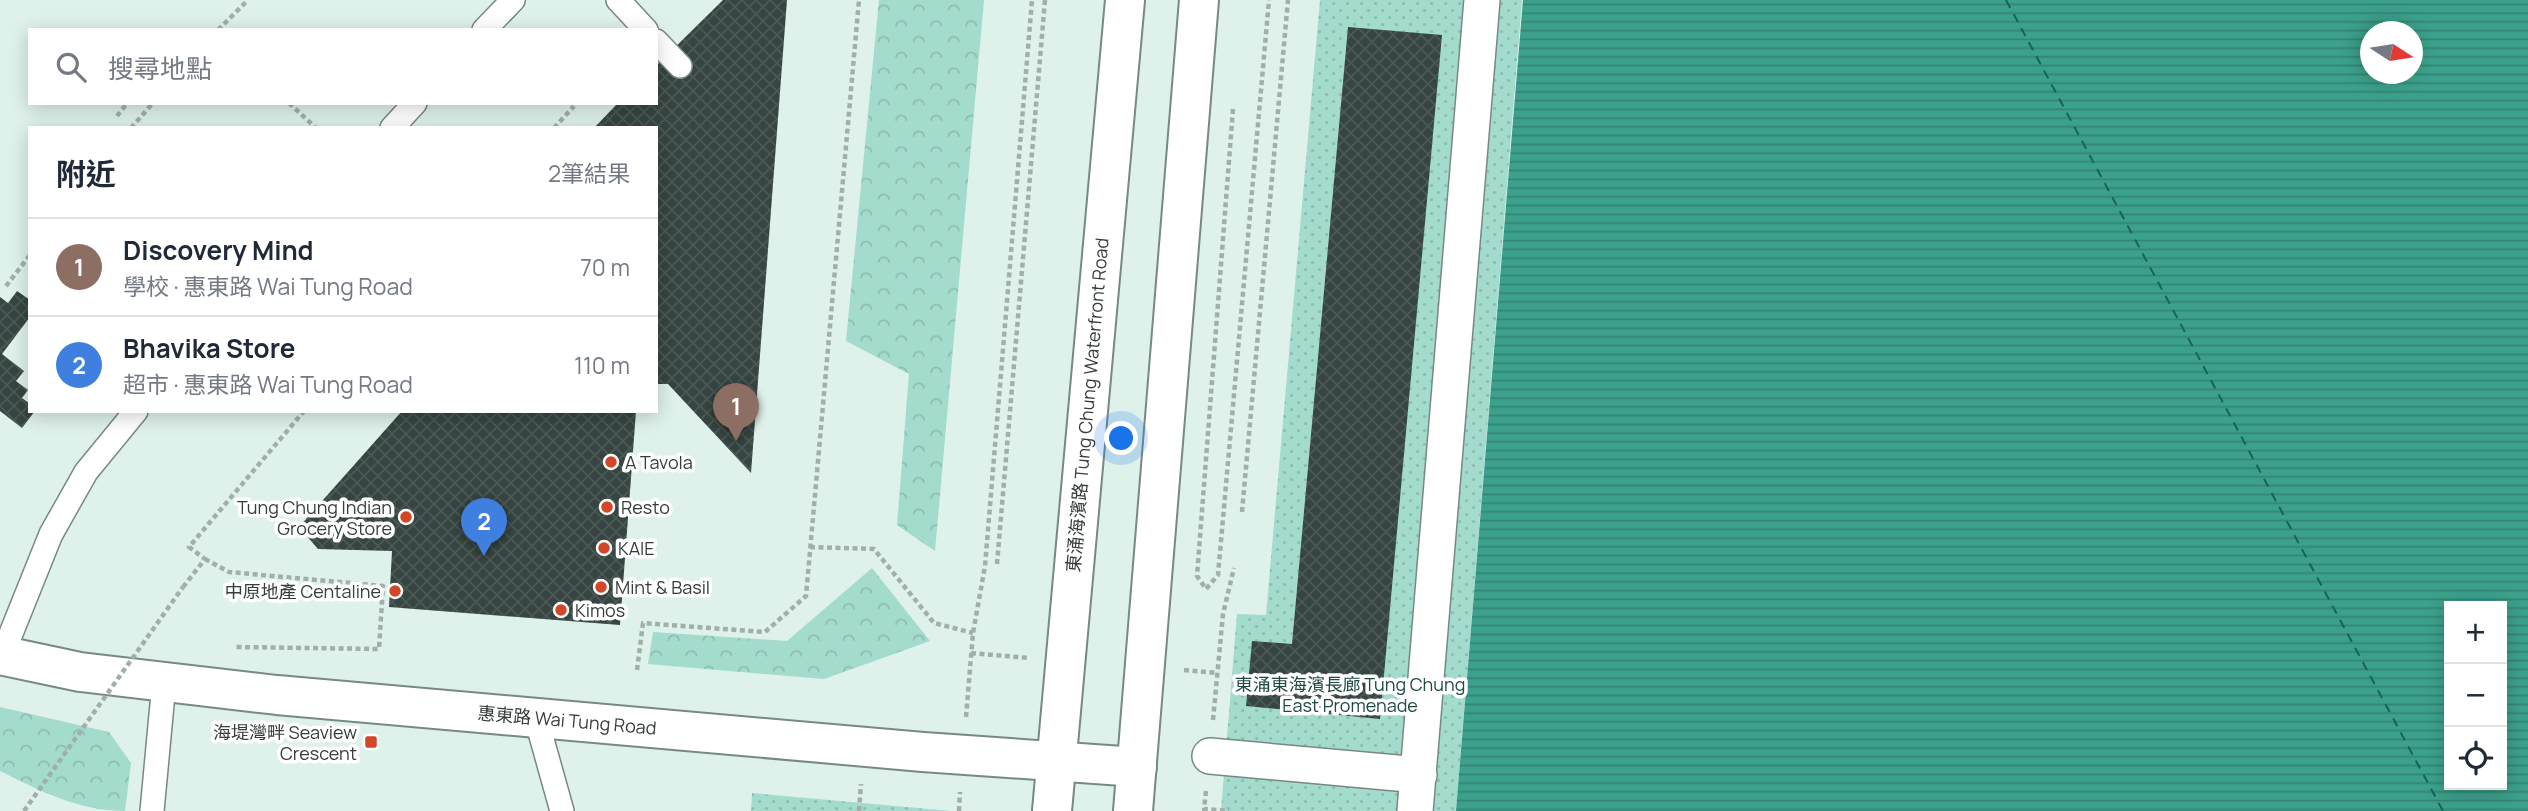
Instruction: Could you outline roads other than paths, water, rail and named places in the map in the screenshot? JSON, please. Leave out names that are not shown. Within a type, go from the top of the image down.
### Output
[{"type":"main road","name":"東涌海濱路 Tung Chung Waterfront Road","points":[[1052,811],[1125,0]]},
{"type":"main road","points":[[1133,811],[1199,0]]},
{"type":"main road","name":"惠東路 Wai Tung Road","points":[[1,655],[80,672],[164,682],[536,718],[1137,767]]},
{"type":"street","points":[[1415,811],[1482,0]]},
{"type":"street","points":[[1210,756],[1419,775]]},
{"type":"lane","points":[[486,28],[513,0]]},
{"type":"lane","points":[[618,0],[644,28]]},
{"type":"lane","points":[[658,43],[680,66]]},
{"type":"lane","points":[[394,126],[413,105]]},
{"type":"lane","points":[[1,655],[51,534],[86,472],[134,413]]},
{"type":"lane","points":[[152,811],[164,682]]},
{"type":"lane","points":[[536,718],[562,811]]},
{"type":"place","name":"Discovery Mind","points":[[736,441]]},
{"type":"place","name":"A Tavola","points":[[611,462]]},
{"type":"place","name":"Resto","points":[[607,507]]},
{"type":"place","name":"Tung Chung Indian Grocery Store","points":[[406,517]]},
{"type":"place","name":"KAIE","points":[[604,548]]},
{"type":"place","name":"Bhavika Store","points":[[484,556]]},
{"type":"place","name":"Mint & Basil","points":[[601,587]]},
{"type":"place","name":"中原地產 Centaline","points":[[395,591]]},
{"type":"place","name":"Kimos","points":[[561,610]]},
{"type":"place","name":"海堤灣畔 Seaview Crescent","points":[[371,742]]},
{"type":"park label","name":"東涌東海濱長廊 Tung Chung East Promenade","points":[[1350,694]]}]
